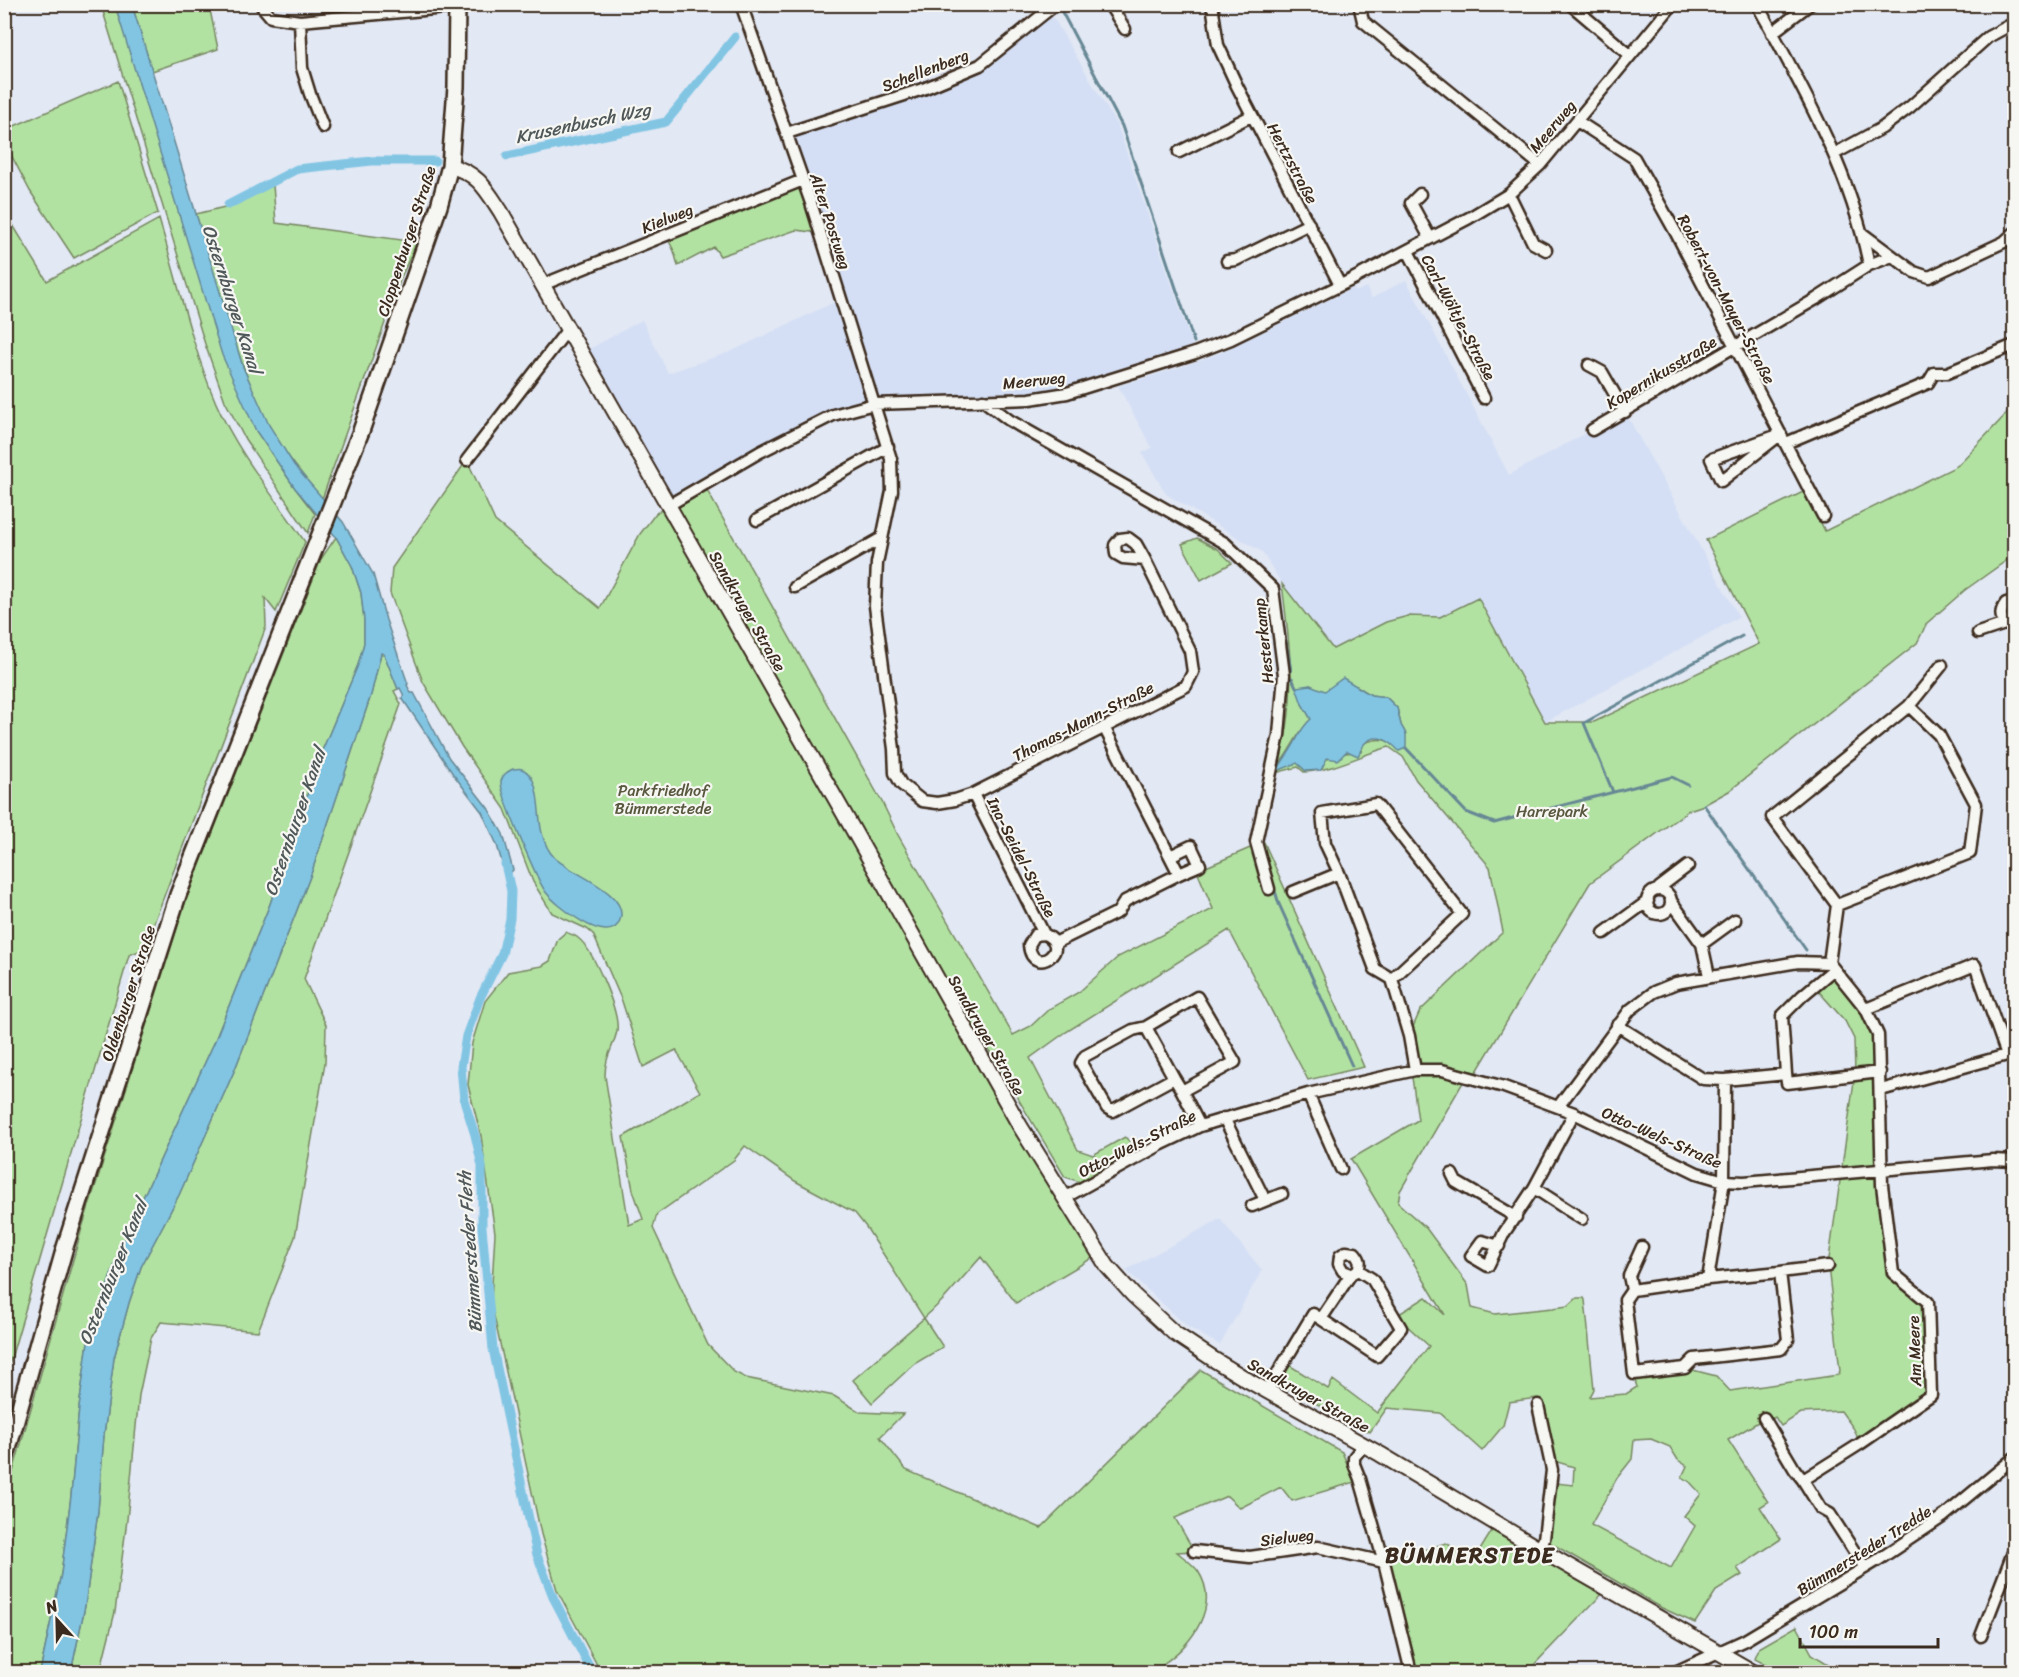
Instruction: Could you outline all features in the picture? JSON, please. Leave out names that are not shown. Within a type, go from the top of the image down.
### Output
[{"type":"main road","name":"Cloppenburger Straße","points":[[316,544],[343,480],[424,252],[450,166],[456,87],[457,6]]},
{"type":"main road","name":"Oldenburger Straße","points":[[4,1463],[65,1247],[178,895],[316,544]]},
{"type":"street","points":[[260,4],[271,17],[300,21],[457,6]]},
{"type":"street","name":"Alter Postweg","points":[[741,4],[803,180],[891,459],[892,491],[880,539],[875,606],[894,749]]},
{"type":"street","name":"Schellenberg","points":[[787,133],[923,90],[980,65],[1056,4]]},
{"type":"street","points":[[1110,4],[1125,29]]},
{"type":"street","name":"Hertzstraße","points":[[1212,4],[1218,45],[1251,116],[1340,285]]},
{"type":"street","points":[[1359,4],[1363,21],[1540,165]]},
{"type":"street","points":[[1570,4],[1630,55]]},
{"type":"street","name":"Meerweg","points":[[669,505],[808,426],[833,415],[874,404],[1030,399],[1067,393],[1195,353],[1231,339],[1340,285],[1408,251],[1509,194],[1540,165],[1672,4]]},
{"type":"street","points":[[1757,4],[1834,154],[1863,234],[1869,265]]},
{"type":"street","points":[[1772,33],[1810,4]]},
{"type":"street","points":[[300,21],[302,68],[323,127]]},
{"type":"street","points":[[1834,154],[1882,128],[1910,108],[1988,37],[2014,23]]},
{"type":"street","name":"Hertzstraße","points":[[1179,152],[1251,116]]},
{"type":"street","name":"Robert-von-Mayer-Straße","points":[[1576,121],[1634,158],[1824,516]]},
{"type":"street","name":"Sandkruger Straße","points":[[450,166],[467,172],[482,184],[501,212],[992,1077],[1107,1266],[1133,1295],[1174,1333],[1267,1391],[1364,1445],[1753,1672]]},
{"type":"street","name":"Kielweg","points":[[542,285],[803,180]]},
{"type":"street","points":[[1420,194],[1411,203],[1430,238]]},
{"type":"street","points":[[1509,194],[1533,243],[1546,250]]},
{"type":"street","name":"Hertzstraße","points":[[1227,261],[1236,260],[1309,224]]},
{"type":"street","points":[[1863,234],[1914,272],[1929,277],[2004,242],[2014,233]]},
{"type":"street","name":"Carl-Wöltje-Straße","points":[[1408,251],[1484,398]]},
{"type":"street","name":"Kopernikusstraße","points":[[1592,430],[1816,299],[1869,265],[1892,256]]},
{"type":"street","points":[[467,460],[568,329]]},
{"type":"street","points":[[1784,438],[1772,441],[1721,481],[1711,459],[1784,438],[1929,383],[1934,373],[1947,373],[2014,345]]},
{"type":"street","points":[[1589,365],[1602,372],[1625,412]]},
{"type":"street","name":"Hesterkamp","points":[[983,400],[1009,420],[1226,543],[1273,589],[1284,675],[1279,735],[1256,842],[1269,889]]},
{"type":"street","points":[[757,520],[888,447]]},
{"type":"street","points":[[795,587],[880,539]]},
{"type":"street","name":"Thomas-Mann-Straße","points":[[894,749],[895,773],[902,784],[922,801],[946,802],[973,794],[1186,686],[1193,672],[1190,651],[1145,560]]},
{"type":"street","points":[[2011,627],[2001,617],[2001,609],[2006,603],[2014,602]]},
{"type":"street","points":[[1978,633],[2011,627]]},
{"type":"street","points":[[1880,1071],[1787,1083],[1782,1016],[1832,966],[1838,905],[1772,817],[1909,706],[1942,665]]},
{"type":"street","points":[[1838,905],[1970,853],[1976,804],[1939,735],[1909,706]]},
{"type":"street","points":[[1104,727],[1179,874]]},
{"type":"street","name":"Ina-Seidel-Straße","points":[[973,794],[1044,934],[1055,943],[1053,956],[1039,961],[1029,952],[1030,940],[1044,934]]},
{"type":"street","points":[[1392,979],[1462,914],[1376,804],[1322,813],[1325,843],[1339,873],[1375,969],[1392,979],[1409,1036],[1414,1070]]},
{"type":"street","name":"Ina-Seidel-Straße","points":[[1055,943],[1118,912],[1125,901],[1200,865],[1191,846],[1170,856]]},
{"type":"street","points":[[1659,890],[1688,866]]},
{"type":"street","points":[[1293,892],[1339,873]]},
{"type":"street","points":[[1604,933],[1648,901],[1653,892],[1659,890],[1666,892],[1702,944],[1709,976]]},
{"type":"street","points":[[1648,901],[1650,909],[1659,914],[1669,908],[1671,901]]},
{"type":"street","points":[[1702,944],[1735,920]]},
{"type":"street","points":[[1558,1107],[1617,1025],[1630,1010],[1654,992],[1676,983],[1709,976],[1798,962],[1832,966],[1866,1009],[1878,1035],[1881,1170]]},
{"type":"street","points":[[1866,1009],[1975,965],[2007,1055],[1881,1090]]},
{"type":"street","points":[[1174,1078],[1113,1111],[1107,1108],[1081,1063],[1084,1056],[1133,1030],[1146,1027],[1197,997],[1235,1062],[1182,1091]]},
{"type":"street","points":[[1617,1025],[1703,1079],[1725,1080],[1786,1074]]},
{"type":"street","points":[[1146,1027],[1200,1126]]},
{"type":"street","name":"Otto-Wels-Straße","points":[[1064,1198],[1160,1145],[1200,1126],[1308,1094],[1414,1070],[1442,1070],[1504,1087],[1574,1113],[1697,1173],[1724,1181],[1744,1182],[1993,1160],[2014,1161]]},
{"type":"street","points":[[1708,1279],[1724,1181],[1725,1080]]},
{"type":"street","points":[[1308,1094],[1341,1169]]},
{"type":"street","points":[[1499,1246],[1504,1233],[1534,1188],[1574,1113]]},
{"type":"street","points":[[1224,1118],[1265,1200]]},
{"type":"street","name":"Am Meere","points":[[1803,1480],[1931,1395],[1928,1302],[1893,1273],[1881,1170]]},
{"type":"street","points":[[1452,1174],[1456,1182],[1516,1217]]},
{"type":"street","points":[[1534,1188],[1582,1219]]},
{"type":"street","points":[[1252,1206],[1282,1194]]},
{"type":"street","points":[[1632,1290],[1629,1276],[1642,1247]]},
{"type":"street","points":[[1780,1272],[1788,1340],[1782,1349],[1694,1359],[1685,1368],[1634,1374],[1625,1300],[1632,1290],[1828,1266]]},
{"type":"street","points":[[1267,1391],[1313,1314],[1377,1356],[1401,1328],[1372,1279],[1354,1272],[1321,1319]]},
{"type":"street","points":[[1538,1405],[1552,1470],[1544,1539],[1539,1549]]},
{"type":"street","points":[[1764,1418],[1821,1509],[1830,1514],[1865,1568]]},
{"type":"street","points":[[1364,1445],[1354,1457],[1354,1464],[1384,1562],[1411,1672]]},
{"type":"street","name":"Bümmersteder Tredde","points":[[1675,1672],[1721,1653],[1772,1626],[1865,1568],[1944,1516],[2014,1458]]},
{"type":"street","name":"Sielweg","points":[[1194,1551],[1250,1557],[1318,1547],[1384,1562]]},
{"type":"street","points":[[1981,1636],[2014,1550]]},
{"type":"shaded area","points":[[1048,11],[1118,127],[1195,353],[1067,393],[894,404],[833,415],[669,505],[584,352],[642,320],[668,373],[730,352],[841,299],[787,133],[980,65]]},
{"type":"shaded area","points":[[1406,280],[1509,475],[1625,412],[1739,617],[1545,722],[1478,598],[1440,617],[1408,616],[1386,622],[1333,649],[1282,584],[1262,552],[1166,494],[1142,453],[1152,448],[1118,386],[1220,353],[1353,288],[1356,292],[1366,287],[1372,298]]},
{"type":"shaded area","points":[[1220,1219],[1262,1270],[1220,1345],[1188,1327],[1126,1270]]},
{"type":"green space","points":[[101,5],[115,5],[256,431],[315,514],[308,533],[245,439],[225,401],[205,344]]},
{"type":"green space","points":[[132,5],[209,5],[218,49],[152,71]]},
{"type":"green space","points":[[118,81],[158,213],[74,258],[30,191],[5,143],[5,130]]},
{"type":"green space","points":[[803,180],[820,233],[796,230],[720,256],[714,247],[678,266],[666,235]]},
{"type":"green space","points":[[273,185],[276,223],[417,242],[402,275],[322,499],[280,444],[256,399],[228,320],[196,214],[233,205]]},
{"type":"green space","points":[[5,212],[47,281],[159,219],[192,336],[216,403],[245,457],[305,542],[276,612],[265,598],[266,627],[144,949],[129,955],[5,1379]]},
{"type":"green space","name":"Harrepark","points":[[2014,406],[2014,555],[1965,590],[1927,623],[1917,643],[1729,791],[1704,805],[1689,810],[1590,883],[1473,1078],[1466,1077],[1400,1191],[1398,1203],[1426,1228],[1468,1285],[1472,1308],[1495,1314],[1568,1306],[1577,1298],[1584,1298],[1594,1389],[1590,1397],[1626,1394],[1637,1387],[1634,1378],[1685,1368],[1716,1376],[1730,1391],[1838,1375],[1840,1371],[1828,1266],[1855,1074],[1854,1039],[1845,1021],[1814,986],[1834,969],[1878,1035],[1893,1273],[1928,1302],[1931,1395],[1860,1444],[1854,1429],[1841,1411],[1801,1413],[1781,1426],[1775,1417],[1766,1423],[1763,1419],[1728,1440],[1768,1502],[1760,1507],[1781,1539],[1737,1568],[1742,1575],[1716,1591],[1695,1623],[1662,1608],[1549,1542],[1556,1483],[1573,1485],[1574,1467],[1551,1460],[1537,1398],[1509,1402],[1503,1426],[1482,1451],[1440,1413],[1387,1408],[1370,1432],[1279,1384],[1289,1365],[1328,1389],[1333,1380],[1377,1413],[1429,1346],[1403,1322],[1399,1314],[1426,1297],[1445,1315],[1351,1159],[1418,1120],[1412,1077],[1415,1070],[1409,1036],[1420,1011],[1503,932],[1490,867],[1416,780],[1403,757],[1389,747],[1315,771],[1304,772],[1298,767],[1275,773],[1286,734],[1290,692],[1290,656],[1282,584],[1333,649],[1386,622],[1408,616],[1440,617],[1478,598],[1545,722],[1594,722],[1759,644],[1706,540],[1805,491],[1825,531],[1957,466]],"holes":[[[1310,685],[1325,692],[1357,686],[1371,695],[1386,697],[1397,708],[1406,734],[1399,750],[1391,743],[1379,739],[1364,743],[1361,752],[1339,755],[1306,771],[1297,763],[1281,762],[1311,719],[1302,704]],[[1651,1439],[1670,1447],[1678,1460],[1687,1466],[1682,1477],[1701,1494],[1684,1516],[1695,1526],[1671,1568],[1591,1525],[1617,1478],[1632,1459],[1634,1440]]]},
{"type":"green space","name":"Parkfriedhof Bümmerstede","points":[[467,460],[495,521],[600,608],[640,534],[656,513],[704,485],[882,802],[898,835],[1013,1035],[1031,1026],[1049,1009],[1079,992],[1118,957],[1213,909],[1197,871],[1264,842],[1364,1067],[1308,1080],[1229,930],[1066,1032],[1030,1058],[1078,1150],[1093,1155],[1125,1137],[1136,1148],[1080,1182],[1065,1177],[868,855],[1099,1254],[1016,1303],[981,1257],[924,1318],[855,1213],[795,1181],[745,1146],[734,1160],[657,1214],[653,1228],[708,1345],[734,1372],[746,1378],[834,1396],[860,1412],[903,1414],[880,1437],[906,1470],[1041,1528],[1201,1370],[1342,1452],[1355,1482],[1292,1501],[1281,1487],[1240,1508],[1227,1496],[1175,1518],[1194,1551],[1177,1552],[1198,1571],[1204,1584],[1205,1611],[1193,1635],[1174,1656],[1163,1664],[1162,1672],[598,1672],[596,1663],[557,1590],[541,1534],[491,1302],[495,1233],[481,1136],[468,1085],[472,1043],[485,1001],[508,972],[542,966],[550,961],[558,939],[566,932],[584,944],[604,982],[617,1022],[617,1031],[606,1063],[605,1076],[629,1225],[643,1219],[633,1190],[623,1137],[700,1092],[676,1050],[643,1067],[622,1001],[593,934],[552,913],[533,882],[505,809],[462,747],[423,682],[390,593],[392,568]]},
{"type":"green space","points":[[336,537],[352,566],[361,593],[364,643],[358,665],[322,751],[270,904],[214,1043],[140,1204],[139,1212],[88,1342],[61,1574],[40,1672],[5,1672],[5,1500],[82,1228],[186,900],[321,559]]},
{"type":"green space","points":[[1197,538],[1218,549],[1232,563],[1201,580],[1182,544]]},
{"type":"green space","points":[[381,653],[384,654],[398,689],[394,691],[401,704],[304,979],[326,1025],[325,1063],[295,1237],[258,1331],[161,1322],[151,1338],[139,1395],[127,1520],[115,1612],[100,1672],[71,1672],[85,1606],[98,1511],[104,1435],[114,1358],[129,1303],[141,1267],[179,1195],[235,1069],[311,874],[371,695]]},
{"type":"green space","points":[[924,1318],[943,1347],[914,1364],[872,1403],[853,1380]]},
{"type":"green space","points":[[1493,1529],[1604,1592],[1527,1672],[1411,1672],[1384,1562],[1446,1543],[1474,1560]]},
{"type":"green space","points":[[1797,1626],[1812,1654],[1841,1672],[1781,1672],[1755,1658],[1759,1648]]},
{"type":"water","name":"Osternburger Kanal","points":[[115,5],[132,5],[243,367],[269,425],[294,465],[343,522],[373,574],[407,685],[411,693],[414,693],[449,758],[488,808],[503,834],[513,870],[506,877],[497,845],[482,812],[453,774],[402,698],[404,696],[400,688],[398,689],[384,654],[381,653],[371,695],[311,874],[235,1069],[179,1195],[141,1267],[114,1358],[104,1435],[98,1511],[85,1606],[71,1672],[40,1672],[61,1574],[88,1342],[121,1246],[139,1212],[140,1204],[214,1043],[270,904],[322,751],[358,665],[364,643],[361,593],[352,566],[336,537],[295,488],[256,431],[222,355]]},
{"type":"water","points":[[1343,678],[1371,695],[1386,697],[1397,708],[1406,734],[1406,748],[1399,751],[1387,741],[1374,738],[1365,743],[1358,756],[1347,751],[1338,760],[1327,758],[1321,770],[1306,771],[1297,763],[1277,771],[1311,719],[1296,687],[1310,685],[1325,691]]},
{"type":"water","points":[[513,769],[522,769],[533,780],[538,798],[542,833],[552,855],[596,884],[616,901],[621,910],[620,920],[614,928],[605,930],[582,922],[545,891],[519,836],[502,788],[503,777]]},
{"type":"waterway","name":"Krusenbusch Wzg","points":[[766,8],[781,4]]},
{"type":"waterway","points":[[1062,12],[1122,126],[1194,342]]},
{"type":"waterway","name":"Krusenbusch Wzg","points":[[507,156],[666,122],[735,37]]},
{"type":"waterway","name":"Krusenbusch Wzg","points":[[228,205],[297,169],[372,161],[435,161]]},
{"type":"waterway","points":[[2007,528],[2014,519]]},
{"type":"waterway","points":[[1613,792],[1584,723],[1742,636]]},
{"type":"waterway","points":[[1286,641],[1291,671]]},
{"type":"waterway","points":[[1292,678],[1296,687]]},
{"type":"waterway","points":[[1406,748],[1466,812],[1494,823],[1672,777],[1688,785]]},
{"type":"waterway","points":[[1270,799],[1277,771]]},
{"type":"waterway","points":[[1704,805],[1806,950]]},
{"type":"waterway","name":"Bümmersteder Fleth","points":[[505,864],[511,891],[510,919],[502,954],[480,998],[466,1036],[461,1067],[464,1100],[482,1166],[482,1227],[493,1349],[537,1555],[554,1599],[592,1672]]},
{"type":"waterway","points":[[1275,891],[1352,1066]]},
{"type":"district","name":"BÜMMERSTEDE","points":[[1470,1555]]}]
